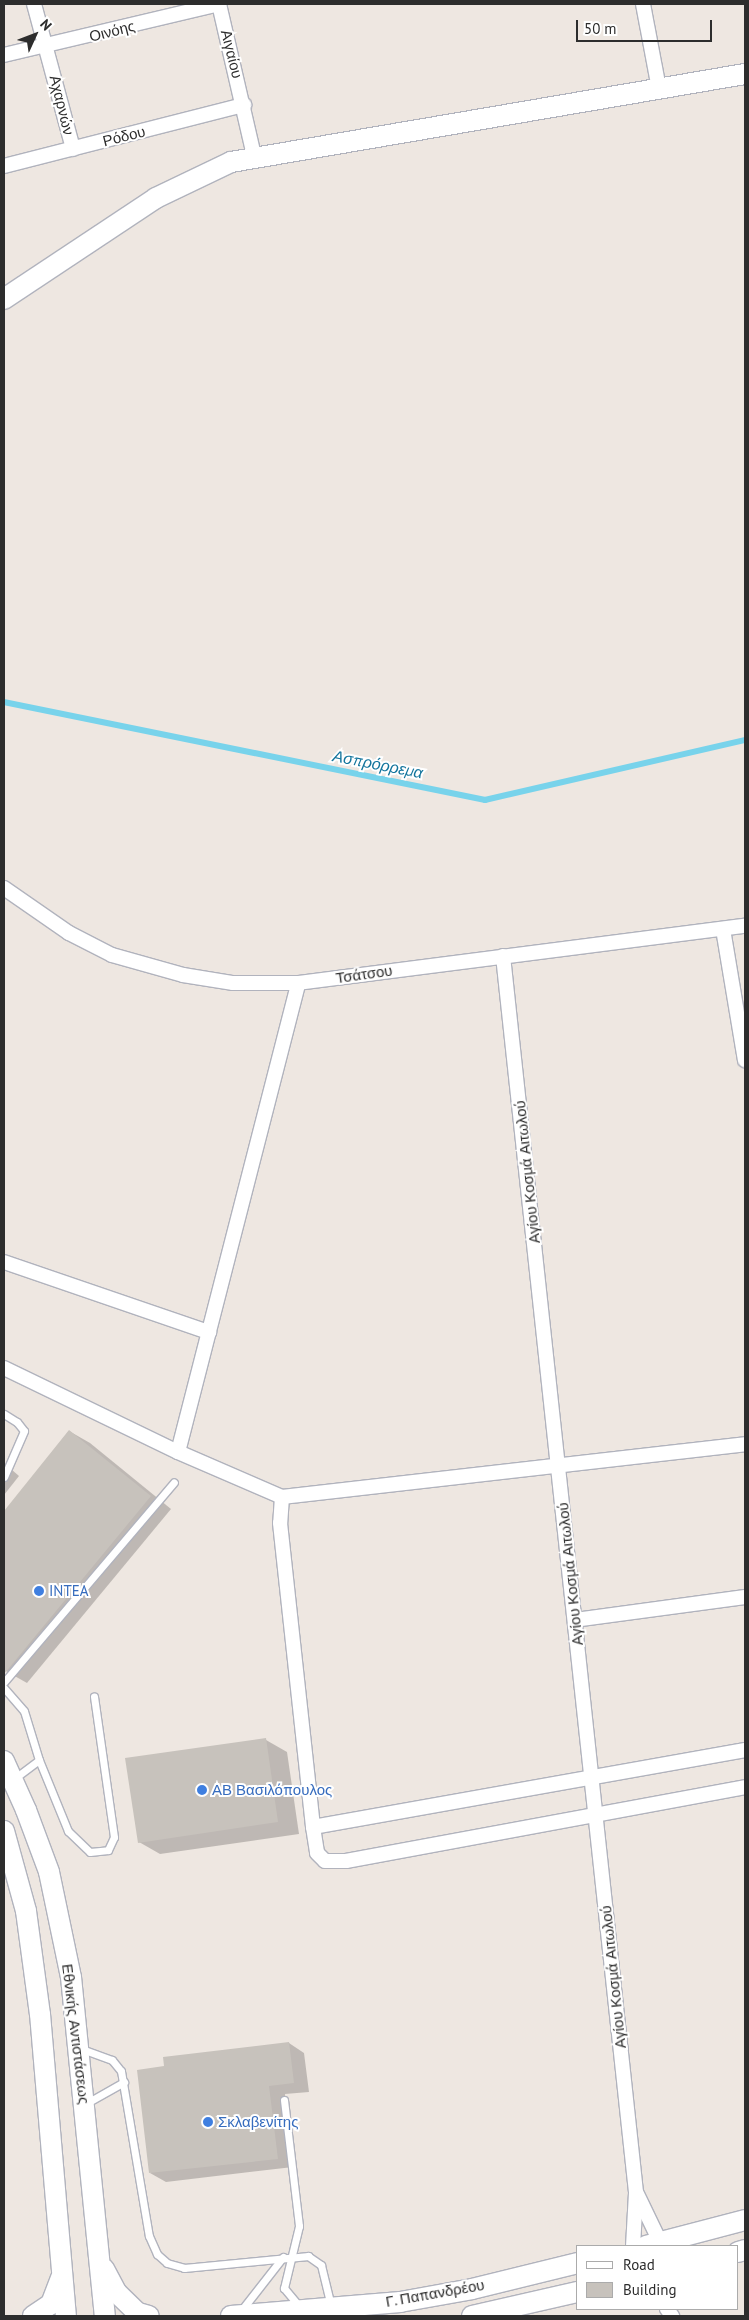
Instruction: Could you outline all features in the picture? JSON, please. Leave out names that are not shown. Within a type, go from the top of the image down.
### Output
[{"type":"street","name":"Αχαρνών","points":[[34,4],[73,149]]},
{"type":"street","name":"Οινόης","points":[[4,55],[47,47],[219,4]]},
{"type":"street","name":"Αιγαίου","points":[[219,4],[244,105],[254,156]]},
{"type":"street","points":[[643,4],[659,90]]},
{"type":"street","points":[[4,300],[156,198],[231,162],[254,156],[659,90],[745,74]]},
{"type":"street","name":"Ρόδου","points":[[4,166],[244,105]]},
{"type":"street","name":"Τσάτσου","points":[[4,888],[69,933],[137,963],[210,981],[298,983],[745,926]]},
{"type":"street","points":[[723,929],[745,1060]]},
{"type":"street","name":"Αγίου Κοσμά Αιτωλού","points":[[504,956],[636,2193]]},
{"type":"street","points":[[178,1452],[298,983]]},
{"type":"street","points":[[4,1262],[209,1332]]},
{"type":"street","points":[[4,1368],[178,1452],[282,1497],[559,1467],[745,1444]]},
{"type":"street","points":[[282,1497],[280,1523],[313,1828],[317,1853],[325,1861],[331,1863],[745,1787]]},
{"type":"street","points":[[575,1620],[745,1597]]},
{"type":"street","points":[[313,1828],[745,1750]]},
{"type":"street","name":"Εθνικής Αντιστάσεως","points":[[4,1761],[49,1872],[70,1977],[85,2104],[105,2316]]},
{"type":"street","points":[[4,1832],[26,1911],[35,1976],[66,2316]]},
{"type":"street","points":[[636,2193],[657,2245],[745,2220]]},
{"type":"street","points":[[633,2245],[636,2193]]},
{"type":"street","points":[[100,2260],[116,2292],[138,2313],[149,2316]]},
{"type":"street","name":"Γ. Παπανδρέου","points":[[234,2316],[400,2302],[472,2289],[576,2263]]},
{"type":"street","points":[[33,2316],[50,2304],[59,2289],[63,2268]]},
{"type":"street","name":"Γ. Παπανδρέου","points":[[472,2316],[496,2314],[576,2293]]},
{"type":"lane","points":[[4,1414],[22,1426],[24,1437],[4,1477]]},
{"type":"lane","points":[[4,1682],[174,1482]]},
{"type":"lane","points":[[4,1688],[24,1711],[39,1760],[68,1831],[90,1852],[108,1850],[114,1837],[94,1696]]},
{"type":"lane","points":[[12,1780],[39,1760]]},
{"type":"lane","points":[[79,2047],[112,2060],[121,2071],[150,2241],[157,2254],[167,2263],[184,2268],[292,2256],[308,2256],[321,2265],[331,2307]]},
{"type":"lane","points":[[85,2104],[124,2082]]},
{"type":"lane","points":[[284,2100],[299,2226],[284,2288],[302,2309]]},
{"type":"lane","points":[[234,2316],[283,2257]]},
{"type":"building","name":"INTEA","points":[[69,1430],[151,1496],[4,1674],[4,1511]]},
{"type":"building","name":"ΑΒ Βασιλόπουλος","points":[[266,1738],[278,1822],[138,1843],[125,1758]]},
{"type":"building","name":"Σκλαβενίτης","points":[[289,2042],[294,2083],[269,2086],[278,2159],[149,2173],[137,2070],[164,2066],[163,2057]]},
{"type":"waterway","name":"Ασπρόρρεμα","points":[[4,702],[485,800],[745,740]]},
{"type":"place","name":"INTEA","points":[[39,1591]]},
{"type":"place","name":"ΑΒ Βασιλόπουλος","points":[[202,1790]]},
{"type":"place","name":"Σκλαβενίτης","points":[[208,2122]]}]
